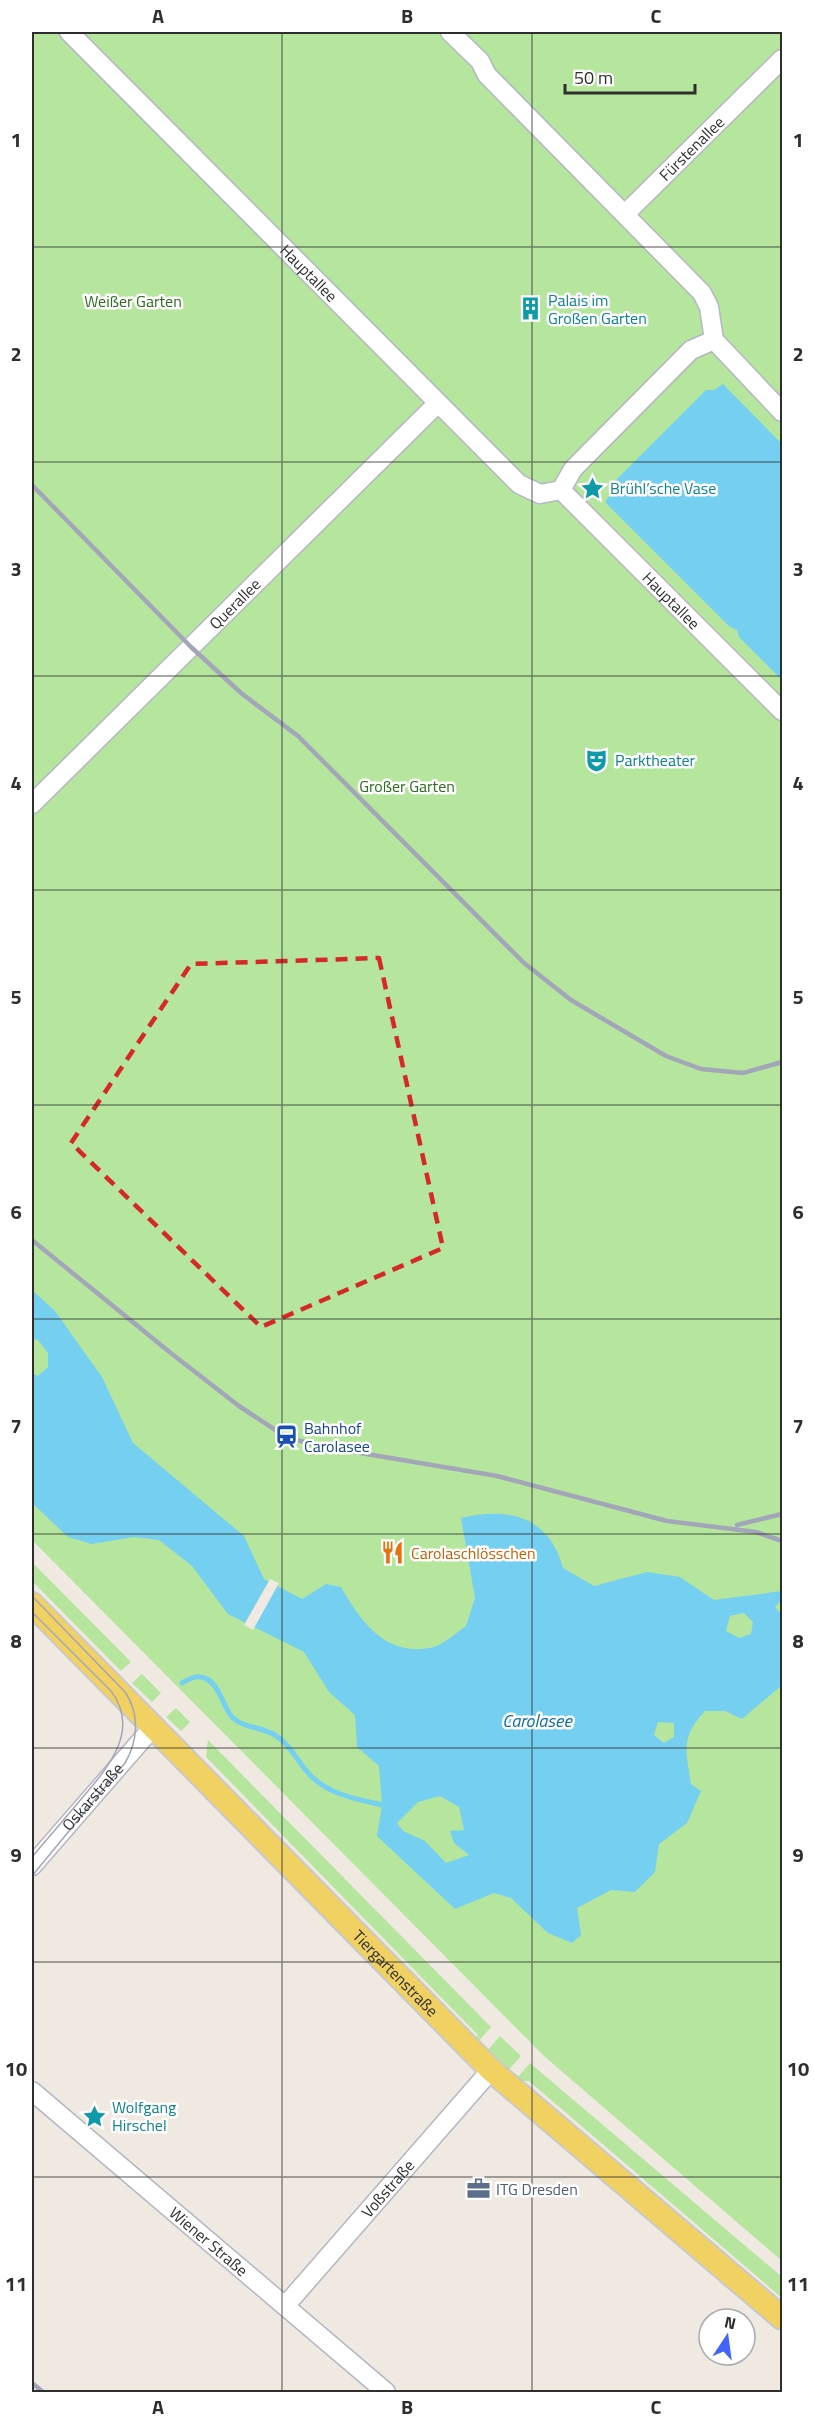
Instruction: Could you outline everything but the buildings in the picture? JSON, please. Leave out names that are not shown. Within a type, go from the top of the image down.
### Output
[{"type":"main road","name":"Tiergartenstraße","points":[[32,1604],[491,2070],[783,2318]]},
{"type":"street","name":"Hauptallee","points":[[69,32],[519,484],[540,494],[561,490],[783,711]]},
{"type":"street","points":[[450,32],[480,61],[487,75],[626,213],[702,293],[709,307],[714,340],[783,412]]},
{"type":"street","name":"Fürstenallee","points":[[626,213],[783,59]]},
{"type":"street","points":[[561,490],[573,469],[691,350],[714,340]]},
{"type":"street","name":"Querallee","points":[[32,804],[438,404]]},
{"type":"street","name":"Oskarstraße","points":[[32,1866],[153,1727]]},
{"type":"street","name":"Voßstraße","points":[[285,2306],[491,2070]]},
{"type":"street","name":"Wiener Straße","points":[[32,2091],[386,2392]]},
{"type":"highlighted area","points":[[379,958],[443,1248],[261,1327],[71,1143],[191,964]]},
{"type":"green space","name":"Großer Garten","points":[[32,32],[782,32],[782,2261],[544,2056],[32,1540]]},
{"type":"green space","points":[[32,1562],[131,1662],[121,1671],[32,1581]]},
{"type":"green space","points":[[142,1674],[161,1693],[152,1702],[132,1683]]},
{"type":"green space","points":[[176,1708],[190,1722],[181,1731],[166,1717]]},
{"type":"green space","points":[[208,1740],[491,2027],[478,2042],[477,2034],[206,1757]]},
{"type":"green space","points":[[500,2036],[521,2056],[508,2071],[487,2051]]},
{"type":"green space","points":[[530,2063],[782,2277],[782,2298],[529,2081],[520,2081],[517,2078]]},
{"type":"water","points":[[723,384],[782,444],[782,680],[739,637],[737,630],[729,626],[605,502],[611,494],[611,485],[706,390],[714,390]]},
{"type":"water","name":"Carolasee","points":[[32,1290],[55,1311],[102,1377],[133,1443],[244,1536],[264,1579],[302,1599],[326,1584],[341,1587],[366,1623],[387,1641],[400,1647],[414,1649],[435,1647],[466,1626],[475,1598],[461,1518],[495,1514],[511,1515],[537,1526],[557,1550],[563,1568],[594,1586],[647,1572],[680,1577],[714,1600],[782,1591],[782,1600],[775,1607],[782,1615],[782,1685],[742,1719],[725,1711],[705,1711],[697,1720],[688,1737],[687,1753],[691,1784],[701,1791],[687,1823],[659,1844],[655,1872],[635,1892],[611,1890],[577,1908],[581,1935],[572,1943],[548,1933],[511,1898],[494,1893],[455,1909],[377,1836],[382,1805],[379,1766],[357,1747],[355,1715],[329,1692],[304,1652],[228,1614],[192,1566],[159,1540],[134,1537],[92,1544],[68,1537],[32,1503],[32,1373],[38,1376],[48,1367],[48,1353],[38,1340],[32,1339]],"holes":[[[744,1613],[753,1622],[751,1634],[739,1638],[726,1631],[730,1616]],[[658,1722],[674,1723],[674,1737],[664,1743],[654,1735]],[[440,1796],[459,1807],[464,1830],[450,1831],[454,1843],[469,1855],[446,1863],[425,1841],[403,1831],[397,1823],[418,1802]]]},
{"type":"pier","points":[[270,1579],[279,1583],[253,1630],[244,1625]]},
{"type":"waterway","points":[[182,1683],[197,1677],[207,1679],[215,1687],[236,1721],[270,1732],[281,1739],[306,1771],[318,1782],[335,1792],[382,1805]]},
{"type":"tram line","points":[[32,1596],[125,1692],[133,1709],[136,1728],[133,1746],[125,1763],[32,1876]]},
{"type":"tram line","points":[[32,1612],[111,1691],[120,1707],[123,1722],[116,1752],[108,1766],[32,1857]]},
{"type":"railway","points":[[32,485],[191,647],[241,693],[298,736],[524,963],[571,1000],[666,1056],[701,1069],[743,1073],[782,1062]]},
{"type":"railway","points":[[32,1240],[239,1406],[286,1437],[319,1446],[497,1476],[667,1521],[756,1532],[782,1541]]},
{"type":"railway","points":[[737,1525],[782,1514]]},
{"type":"railway","points":[[32,2383],[43,2392]]},
{"type":"place","name":"Palais im Großen Garten","points":[[530,309]]},
{"type":"place","name":"Brühl’sche Vase","points":[[592,488]]},
{"type":"place","name":"Parktheater","points":[[597,760]]},
{"type":"place","name":"Bahnhof Carolasee","points":[[286,1437]]},
{"type":"place","name":"Carolaschlösschen","points":[[393,1553]]},
{"type":"place","name":"Wolfgang Hirschel","points":[[94,2116]]},
{"type":"place","name":"ITG Dresden","points":[[478,2189]]},
{"type":"park label","name":"Weißer Garten","points":[[133,301]]}]
